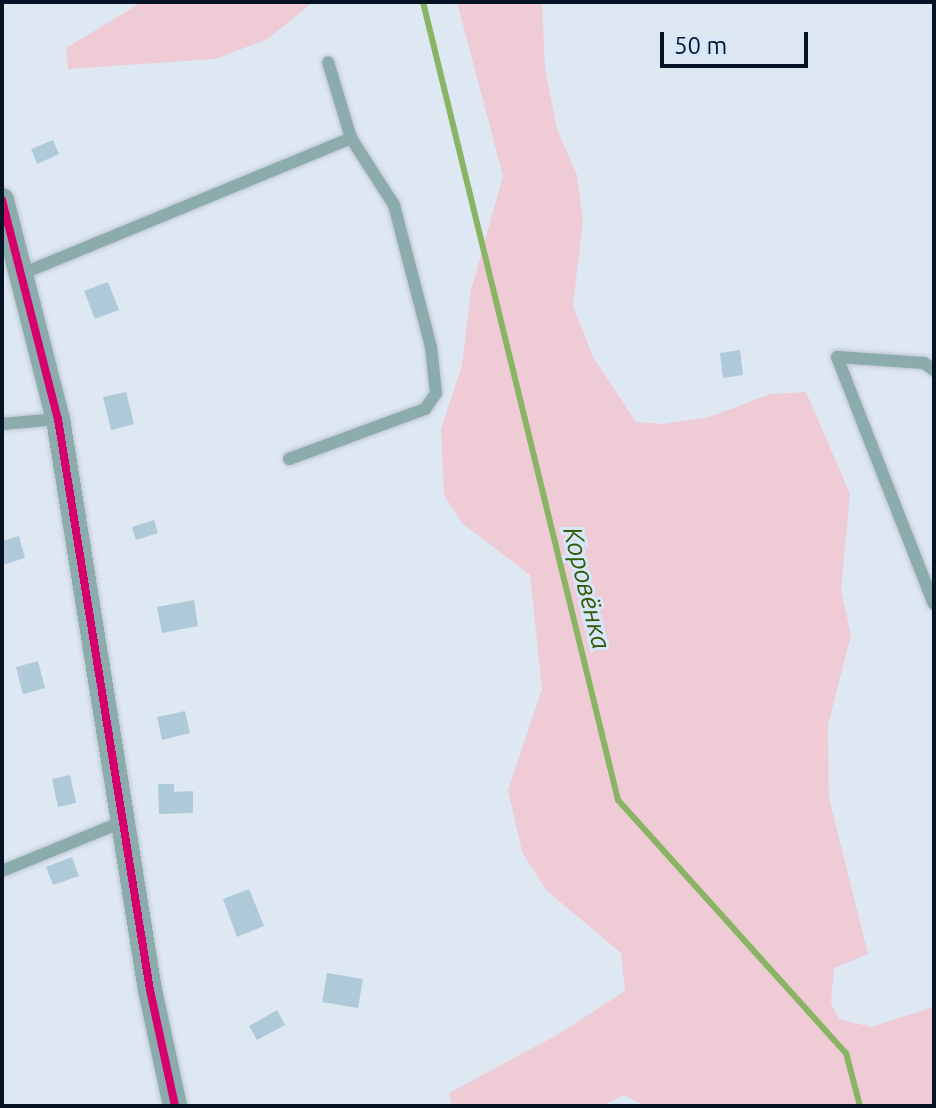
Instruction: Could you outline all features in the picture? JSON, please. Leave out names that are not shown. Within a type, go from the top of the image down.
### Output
[{"type":"street","points":[[2,200],[24,273],[58,419],[122,822],[175,1106]]},
{"type":"lane","points":[[289,459],[425,409],[436,393],[431,347],[394,205],[351,138],[328,62]]},
{"type":"lane","points":[[24,273],[351,138]]},
{"type":"lane","points":[[934,370],[924,363],[837,357],[934,604]]},
{"type":"lane","points":[[2,424],[58,419]]},
{"type":"lane","points":[[2,871],[122,822]]},
{"type":"shaded area","points":[[142,2],[313,2],[268,39],[215,59],[68,69],[66,48]]},
{"type":"shaded area","points":[[457,2],[542,2],[545,68],[557,129],[577,175],[583,221],[573,306],[593,357],[636,422],[663,424],[709,417],[771,394],[806,392],[822,429],[850,494],[841,590],[851,635],[828,725],[829,798],[868,954],[834,968],[831,1003],[839,1019],[871,1027],[934,1007],[934,1106],[645,1106],[624,1095],[601,1106],[452,1106],[449,1093],[557,1035],[625,991],[621,953],[546,890],[522,852],[508,790],[542,689],[530,575],[462,523],[444,495],[441,429],[462,365],[471,290],[503,176]]},
{"type":"building","points":[[53,140],[59,154],[37,164],[31,149]]},
{"type":"building","points":[[108,282],[119,310],[95,319],[84,291]]},
{"type":"building","points":[[740,350],[743,375],[723,378],[720,353]]},
{"type":"building","points":[[126,392],[134,424],[111,430],[103,397]]},
{"type":"building","points":[[154,520],[158,533],[136,540],[132,527]]},
{"type":"building","points":[[19,536],[25,558],[2,565],[2,541]]},
{"type":"building","points":[[194,600],[198,626],[162,633],[157,607]]},
{"type":"building","points":[[38,661],[45,688],[23,694],[16,667]]},
{"type":"building","points":[[185,711],[190,733],[162,740],[157,717]]},
{"type":"building","points":[[70,775],[76,803],[58,807],[52,779]]},
{"type":"building","points":[[158,784],[174,784],[174,792],[193,791],[193,813],[159,814]]},
{"type":"building","points":[[72,857],[79,876],[53,885],[46,867]]},
{"type":"building","points":[[249,889],[264,926],[237,937],[223,899]]},
{"type":"building","points":[[327,973],[363,979],[358,1008],[322,1002]]},
{"type":"building","points":[[277,1010],[285,1025],[257,1040],[249,1026]]},
{"type":"waterway","name":"Коровёнка","points":[[423,2],[618,800],[846,1053],[860,1106]]},
{"type":"cycle path","points":[[2,200],[58,419],[150,990],[175,1106]]}]
